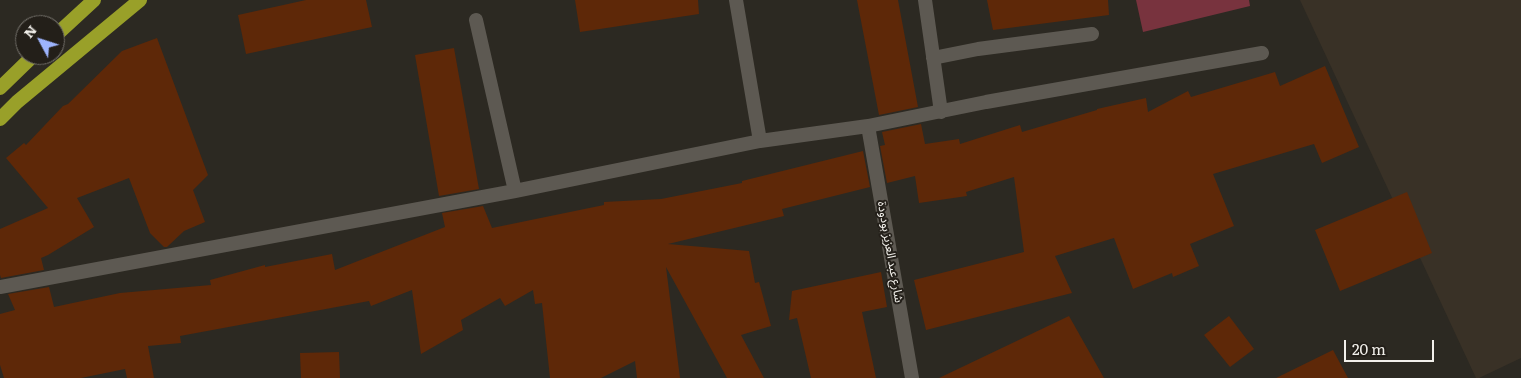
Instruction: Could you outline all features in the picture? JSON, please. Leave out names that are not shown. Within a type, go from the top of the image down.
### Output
[{"type":"highway","points":[[65,27],[94,0]]},
{"type":"highway","points":[[0,119],[17,102],[140,0]]},
{"type":"highway","points":[[0,79],[19,65]]},
{"type":"highway","points":[[0,88],[23,65]]},
{"type":"street","points":[[736,0],[760,141]]},
{"type":"street","points":[[925,0],[941,112]]},
{"type":"street","points":[[476,20],[515,191]]},
{"type":"street","points":[[933,58],[1092,34]]},
{"type":"street","points":[[0,287],[515,191],[760,141],[868,126],[986,102],[1262,53]]},
{"type":"street","name":"شارع عبد العزيز بودودة","points":[[868,126],[912,378]]},
{"type":"shaded area","points":[[1136,0],[1249,0],[1250,6],[1143,32]]},
{"type":"shaded area","points":[[1300,0],[1521,0],[1521,358],[1476,378]]},
{"type":"building","points":[[306,0],[366,0],[372,27],[246,54],[238,15]]},
{"type":"building","points":[[575,0],[698,0],[699,14],[580,32]]},
{"type":"building","points":[[857,0],[898,0],[918,107],[879,115]]},
{"type":"building","points":[[987,0],[1108,0],[1109,15],[993,30]]},
{"type":"building","points":[[157,38],[208,175],[193,190],[205,222],[184,231],[167,247],[164,247],[150,233],[129,178],[77,198],[94,227],[41,258],[44,270],[1,278],[0,229],[48,208],[6,158],[24,143],[26,145],[63,106],[68,104],[122,51]]},
{"type":"building","points":[[454,48],[479,189],[439,196],[415,55]]},
{"type":"building","points":[[1325,66],[1359,147],[1322,163],[1314,144],[1213,174],[1234,226],[1190,244],[1199,266],[1173,277],[1172,273],[1133,289],[1114,238],[1055,256],[1072,293],[926,330],[914,280],[1024,252],[1014,177],[966,192],[967,196],[919,203],[915,176],[887,183],[880,146],[885,145],[882,132],[921,124],[925,144],[959,139],[960,144],[1020,125],[1022,132],[1097,109],[1146,98],[1148,112],[1188,91],[1191,97],[1275,72],[1280,86]]},
{"type":"building","points":[[863,151],[870,187],[782,209],[784,216],[668,244],[749,251],[755,283],[759,282],[771,326],[741,335],[764,378],[727,378],[666,267],[680,378],[637,378],[635,361],[601,378],[550,378],[542,303],[535,304],[533,290],[505,306],[500,298],[461,320],[463,330],[421,354],[412,290],[371,306],[369,301],[180,336],[181,343],[148,346],[154,378],[127,378],[125,369],[81,378],[4,378],[0,365],[0,314],[15,310],[8,294],[49,287],[54,307],[120,293],[211,285],[210,280],[265,265],[265,267],[332,254],[335,270],[445,227],[442,213],[483,206],[492,228],[604,205],[604,202],[661,199],[742,183],[742,181]]},
{"type":"building","points":[[1407,192],[1432,253],[1340,291],[1315,230]]},
{"type":"building","points":[[881,272],[887,307],[862,312],[876,378],[811,378],[797,318],[789,320],[792,291]]},
{"type":"building","points":[[1069,316],[1104,378],[939,378]]},
{"type":"building","points":[[1229,316],[1254,349],[1230,367],[1204,335]]},
{"type":"building","points":[[1333,350],[1348,378],[1276,378]]},
{"type":"building","points":[[339,352],[340,378],[301,378],[300,353]]}]
